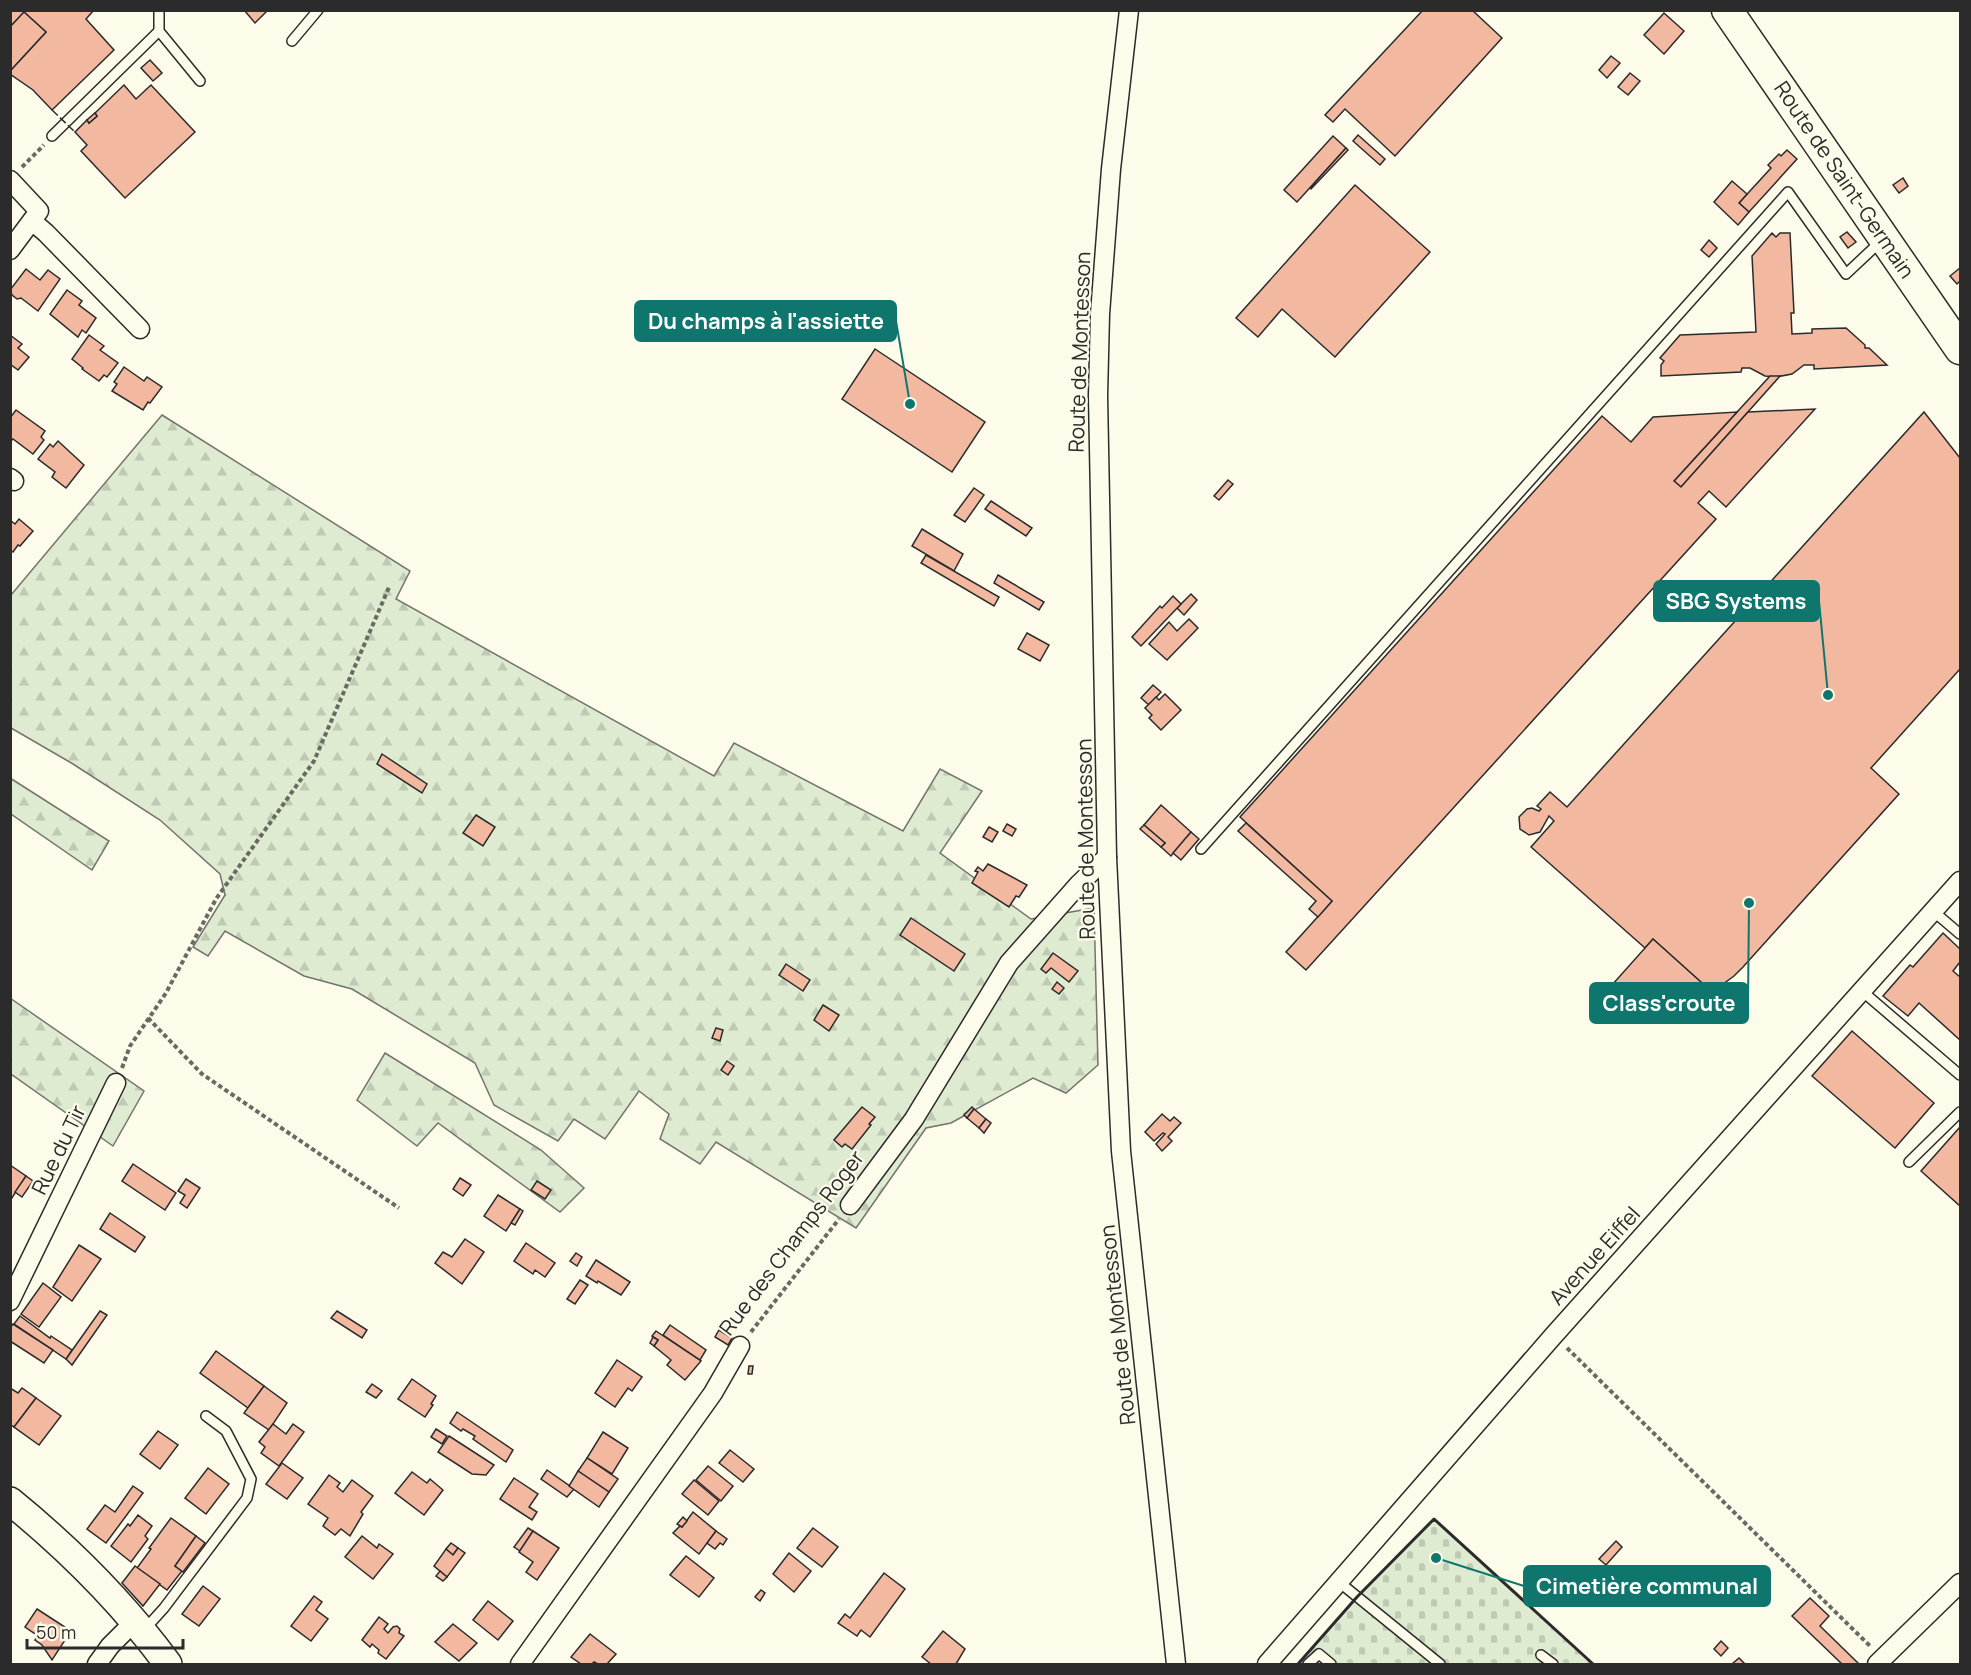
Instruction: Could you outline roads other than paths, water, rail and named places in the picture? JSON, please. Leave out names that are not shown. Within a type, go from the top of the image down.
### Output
[{"type":"main road","name":"Route de Saint-Germain","points":[[1727,10],[1960,349]]},
{"type":"street","name":"Route de Montesson","points":[[1129,10],[1111,169],[1100,314],[1098,396],[1107,857],[1121,1151],[1176,1665]]},
{"type":"street","points":[[10,250],[39,211],[14,175]]},
{"type":"street","points":[[32,221],[140,329]]},
{"type":"street","name":"Rue des Champs Roger","points":[[850,1205],[914,1119],[1009,963],[1078,884],[1107,857]]},
{"type":"street","name":"Avenue Eiffel","points":[[1267,1665],[1554,1335],[1960,881]]},
{"type":"street","name":"Rue du Tir","points":[[10,1301],[116,1083]]},
{"type":"street","name":"Rue des Champs Roger","points":[[520,1665],[713,1393],[740,1346]]},
{"type":"street","points":[[11,1503],[70,1552],[139,1626],[168,1665]]},
{"type":"street","points":[[1880,1662],[1960,1583]]},
{"type":"street","points":[[97,1665],[110,1646],[139,1626]]},
{"type":"lane","points":[[159,10],[159,31],[201,81]]},
{"type":"lane","points":[[292,41],[318,10]]},
{"type":"lane","points":[[52,136],[159,31]]},
{"type":"lane","points":[[1201,849],[1788,192],[1846,274],[1884,239]]},
{"type":"lane","points":[[1934,911],[1960,934]]},
{"type":"lane","points":[[1862,991],[1960,1075]]},
{"type":"lane","points":[[1909,1162],[1960,1112]]},
{"type":"lane","points":[[139,1626],[164,1608],[248,1498],[251,1479],[226,1431],[206,1416]]},
{"type":"lane","points":[[1339,1582],[1440,1665]]},
{"type":"lane","points":[[1308,1665],[1319,1654],[1331,1665]]},
{"type":"lane","points":[[1541,1655],[1552,1665]]},
{"type":"place","name":"Du champs à l'assiette","points":[[910,404]]},
{"type":"place","name":"SBG Systems","points":[[1828,695]]},
{"type":"place","name":"Class'croute","points":[[1749,903]]},
{"type":"place","name":"Cimetière communal","points":[[1436,1558]]}]
